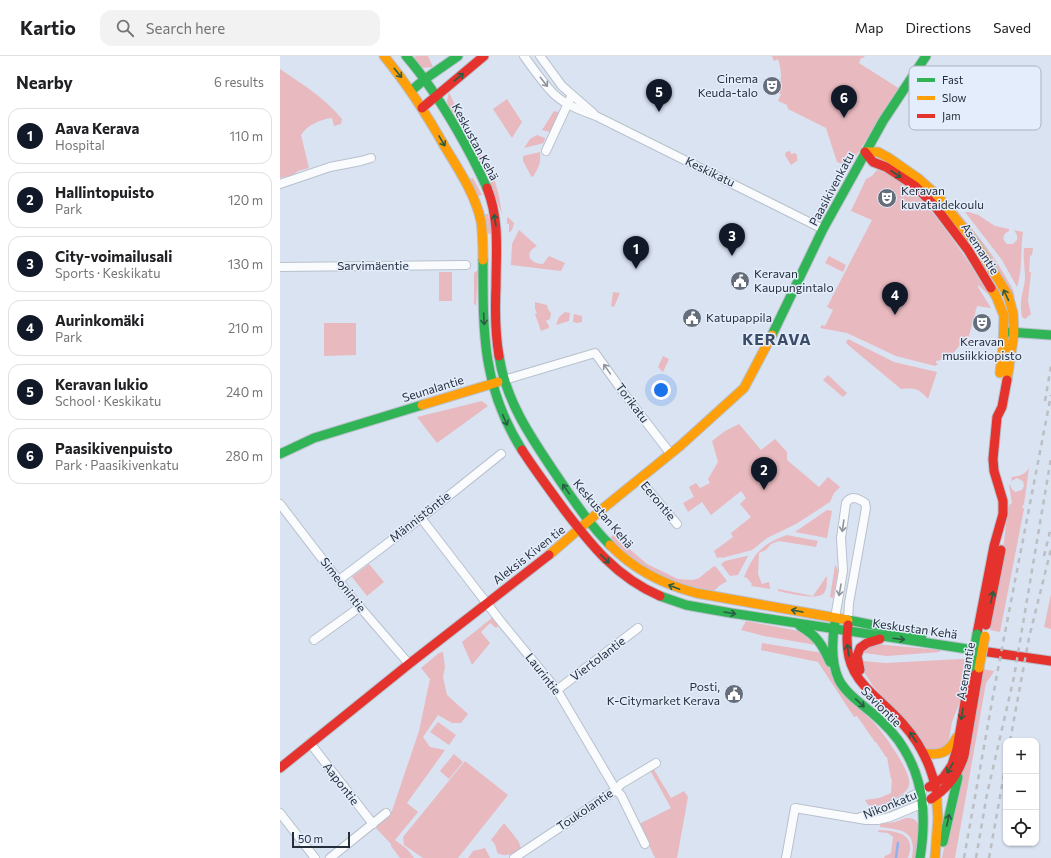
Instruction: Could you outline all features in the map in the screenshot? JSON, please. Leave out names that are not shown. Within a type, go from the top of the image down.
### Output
[{"type":"main road","name":"Keskustan Kehä","points":[[384,56],[412,90],[472,194],[482,223],[486,357],[491,384],[498,404],[510,432],[526,458],[594,548],[628,579],[646,590],[686,605],[709,610],[965,648]]},
{"type":"main road","name":"Keskustan Kehä","points":[[406,56],[437,95],[474,159],[484,181],[496,219],[496,330],[504,380],[524,426],[538,449],[590,521],[622,557],[654,579],[677,589],[848,620],[944,640],[965,648]]},
{"type":"main road","points":[[412,90],[458,56]]},
{"type":"main road","points":[[422,108],[484,56]]},
{"type":"main road","name":"Paasikivenkatu","points":[[919,66],[926,56]]},
{"type":"main road","name":"Paasikivenkatu","points":[[770,339],[794,286],[823,229],[883,121],[909,82]]},
{"type":"main road","name":"Asemantie","points":[[865,152],[873,162],[886,167],[915,186],[934,205],[968,250],[996,296],[1009,332],[996,406],[997,417],[993,462],[994,472],[1003,501],[1003,514],[1000,528],[1002,546],[981,635],[975,668],[964,756],[960,770],[949,786],[937,796],[924,803]]},
{"type":"main road","points":[[1009,332],[1051,335]]},
{"type":"main road","name":"Aleksis Kiven tie","points":[[280,768],[409,664],[553,552],[670,453],[744,388],[770,339]]},
{"type":"main road","name":"Seunalantie","points":[[280,454],[314,438],[504,380]]},
{"type":"main road","name":"Saviontie","points":[[835,618],[832,650],[839,678],[859,703],[885,725],[904,749],[918,776],[924,803],[925,833],[920,858]]},
{"type":"main road","name":"Saviontie","points":[[848,620],[846,645],[850,664],[859,680],[908,729],[929,765],[935,784],[939,811],[939,832],[935,858]]},
{"type":"main road","points":[[791,622],[815,634],[821,641],[839,678]]},
{"type":"main road","points":[[869,691],[857,660],[858,650],[863,644],[885,637]]},
{"type":"main road","points":[[965,648],[1051,661]]},
{"type":"main road","name":"Asemantie","points":[[922,792],[943,778],[952,765],[957,750],[959,733],[975,668]]},
{"type":"main road","points":[[923,753],[938,755],[944,753],[948,750],[959,733]]},
{"type":"main road","points":[[938,858],[960,770]]},
{"type":"street","name":"Keskikatu","points":[[524,56],[551,91],[568,104],[596,116],[823,229]]},
{"type":"street","name":"Keskikatu","points":[[540,56],[562,86],[596,116]]},
{"type":"street","points":[[546,152],[568,104],[571,94]]},
{"type":"street","points":[[280,184],[330,166],[361,162],[372,158]]},
{"type":"street","name":"Sarvimäentie","points":[[280,267],[466,265]]},
{"type":"street","name":"Seunalantie","points":[[504,380],[595,352]]},
{"type":"street","name":"Torikatu","points":[[595,352],[626,396],[670,453]]},
{"type":"street","name":"Männistöntie","points":[[339,580],[421,518],[501,454]]},
{"type":"street","name":"Eerontie","points":[[639,479],[677,524]]},
{"type":"street","points":[[835,618],[843,563],[841,538],[846,503],[853,497],[858,498],[865,503],[866,508],[849,603],[848,620]]},
{"type":"street","name":"Simeonintie","points":[[280,504],[360,607],[409,664]]},
{"type":"street","name":"Laurintie","points":[[421,518],[487,604],[557,690],[616,790],[621,795],[645,844]]},
{"type":"street","points":[[314,640],[360,607]]},
{"type":"street","name":"Viertolantie","points":[[557,690],[638,628]]},
{"type":"street","name":"Aapontie","points":[[310,743],[373,824]]},
{"type":"street","name":"Toukolantie","points":[[514,858],[616,790],[621,784],[656,763]]},
{"type":"street","name":"Nikonkatu","points":[[858,818],[887,808],[922,792]]},
{"type":"street","name":"Nikonkatu","points":[[786,858],[796,808],[872,820],[890,817],[924,803]]},
{"type":"street","points":[[280,813],[315,858]]},
{"type":"street","points":[[330,858],[386,813]]},
{"type":"shaded area","points":[[416,56],[428,56],[433,67],[421,68],[413,58]]},
{"type":"shaded area","points":[[772,56],[865,56],[861,58],[859,63],[900,89],[849,166],[837,162],[826,128],[788,109],[787,105],[778,101],[781,94],[778,93],[781,72],[778,59],[774,61]]},
{"type":"shaded area","points":[[280,69],[321,98],[342,119],[341,124],[334,126],[332,118],[319,121],[307,128],[301,135],[309,168],[298,171],[293,175],[280,178]]},
{"type":"shaded area","points":[[449,92],[460,117],[494,178],[502,214],[486,174],[449,108],[447,101]]},
{"type":"shaded area","points":[[507,99],[522,122],[512,138],[493,109]]},
{"type":"shaded area","points":[[554,111],[558,112],[558,116],[550,132],[542,130]]},
{"type":"shaded area","points":[[537,135],[545,138],[544,143],[524,148],[530,139]]},
{"type":"shaded area","points":[[790,151],[791,154],[795,153],[797,155],[798,160],[791,165],[785,155],[786,152]]},
{"type":"shaded area","points":[[540,152],[539,165],[533,177],[523,161],[523,156]]},
{"type":"shaded area","points":[[877,170],[893,177],[909,188],[925,204],[955,242],[989,295],[978,285],[991,308],[977,306],[968,339],[977,341],[974,345],[959,346],[950,358],[936,361],[938,364],[935,366],[896,356],[847,333],[820,328],[822,325],[825,326],[833,310],[827,307],[872,220],[851,211],[866,179],[872,176]]},
{"type":"shaded area","points":[[473,178],[482,195],[478,196],[470,179]]},
{"type":"shaded area","points":[[953,206],[993,257],[1011,286],[1015,298],[953,210]]},
{"type":"shaded area","points":[[965,212],[978,215],[995,226],[1009,229],[1004,237],[1004,241],[1007,244],[1013,244],[1017,240],[1017,235],[1014,230],[1023,232],[1020,273],[1017,287],[1002,260]]},
{"type":"shaded area","points":[[485,214],[488,214],[492,233],[488,234]]},
{"type":"shaded area","points":[[508,217],[514,223],[512,230],[509,233],[509,224],[507,224]]},
{"type":"shaded area","points":[[519,230],[537,246],[530,252],[529,255],[532,260],[538,264],[543,264],[549,256],[565,263],[561,271],[511,265],[512,244]]},
{"type":"shaded area","points":[[1024,248],[1033,248],[1032,255],[1030,256],[1029,272],[1031,272],[1028,301],[1031,314],[1025,319],[1022,317],[1021,306],[1025,279]]},
{"type":"shaded area","points":[[829,256],[846,265],[843,272],[825,263]]},
{"type":"shaded area","points":[[478,270],[476,306],[474,304],[474,273]]},
{"type":"shaded area","points":[[439,272],[452,272],[452,301],[439,301]]},
{"type":"shaded area","points":[[613,292],[620,293],[614,307],[611,306]]},
{"type":"shaded area","points":[[535,302],[547,305],[551,313],[550,319],[546,321],[549,328],[541,331],[535,314],[537,313],[535,309]]},
{"type":"shaded area","points":[[565,312],[570,313],[569,321],[556,325],[559,317]]},
{"type":"shaded area","points":[[574,314],[582,316],[582,322],[573,322]]},
{"type":"shaded area","points":[[324,323],[356,323],[356,355],[324,356]]},
{"type":"shaded area","points":[[848,339],[894,362],[937,372],[928,399],[916,390],[901,389],[847,344],[846,342]]},
{"type":"shaded area","points":[[663,356],[669,359],[663,372],[658,367]]},
{"type":"shaded area","points":[[828,375],[847,393],[843,397],[823,380]]},
{"type":"shaded area","points":[[482,401],[488,406],[437,443],[417,417]]},
{"type":"shaded area","points":[[739,424],[761,450],[775,439],[787,452],[787,460],[819,487],[828,477],[840,487],[834,493],[830,502],[796,524],[767,538],[752,550],[717,558],[714,551],[733,537],[731,533],[751,517],[740,504],[746,498],[741,491],[711,515],[702,502],[688,512],[683,503],[694,497],[689,487],[696,483],[700,488],[710,483],[708,479],[718,462],[712,441],[725,431]]},
{"type":"shaded area","points":[[1029,468],[1024,504],[1022,507],[1024,509],[1000,632],[990,630],[1000,575],[1008,508],[1012,503],[1009,485],[1015,492],[1022,490],[1024,486],[1023,481],[1017,478],[1011,481],[1012,477],[1024,474]]},
{"type":"shaded area","points":[[827,510],[832,511],[827,538],[795,532]]},
{"type":"shaded area","points":[[613,535],[647,564],[678,579],[693,580],[699,578],[714,566],[727,581],[714,591],[683,585],[668,580],[648,571],[630,558],[610,538]]},
{"type":"shaded area","points":[[787,535],[818,541],[816,547],[779,541],[771,544],[766,550],[759,553],[758,574],[762,584],[769,582],[770,589],[751,586],[752,584],[747,578],[744,577],[755,556],[760,550],[771,542]]},
{"type":"shaded area","points":[[748,556],[738,575],[730,576],[721,564],[725,561]]},
{"type":"shaded area","points":[[369,564],[384,582],[367,596],[352,577]]},
{"type":"shaded area","points":[[835,565],[838,571],[833,598],[830,597]]},
{"type":"shaded area","points":[[827,577],[826,590],[824,593],[813,596]]},
{"type":"shaded area","points":[[778,589],[813,596],[802,596],[778,591]]},
{"type":"shaded area","points":[[1051,594],[1051,629],[1044,627]]},
{"type":"shaded area","points":[[493,617],[499,625],[496,628],[490,623],[481,632],[490,643],[472,665],[462,642]]},
{"type":"shaded area","points":[[746,621],[804,632],[816,645],[764,636],[741,630]]},
{"type":"shaded area","points":[[762,643],[823,653],[832,675],[839,687],[847,697],[875,724],[896,753],[909,779],[909,785],[906,791],[886,804],[879,806],[868,805],[865,800],[879,798],[891,793],[892,779],[887,757],[857,716],[854,717],[818,662],[761,650]]},
{"type":"shaded area","points":[[875,644],[940,650],[940,652],[887,656],[864,653],[862,649]]},
{"type":"shaded area","points":[[443,652],[445,667],[443,677],[447,695],[468,714],[461,723],[452,723],[438,715],[423,737],[430,747],[445,750],[407,803],[418,812],[395,840],[407,849],[414,858],[400,858],[391,844],[374,826],[392,811],[419,731],[430,679],[421,668],[439,653]]},
{"type":"shaded area","points":[[969,659],[961,699],[952,722],[949,739],[942,749],[928,749],[873,686],[860,666],[863,661],[885,663]]},
{"type":"shaded area","points":[[982,669],[994,671],[986,683],[955,858],[942,858]]},
{"type":"shaded area","points":[[438,722],[456,735],[449,745],[430,732]]},
{"type":"shaded area","points":[[454,754],[463,762],[449,779],[440,771]]},
{"type":"shaded area","points":[[465,761],[508,795],[458,858],[423,858],[404,845],[403,837]]},
{"type":"shaded area","points":[[653,768],[671,798],[684,791],[688,797],[677,858],[655,858],[639,824],[671,808],[650,770]]},
{"type":"shaded area","points":[[906,818],[913,819],[917,822],[919,827],[920,833],[915,858],[912,858],[912,842],[906,833],[895,829],[880,827],[880,824],[895,822]]},
{"type":"shaded area","points":[[504,823],[519,842],[521,849],[512,854],[502,855],[497,852],[495,845],[491,840]]},
{"type":"shaded area","points":[[879,830],[902,834],[906,837],[909,840],[910,847],[908,858],[884,858],[891,853],[893,837],[888,833],[878,832]]},
{"type":"shaded area","points":[[485,848],[490,858],[468,858],[473,851]]},
{"type":"waterway","points":[[896,858],[898,843]]},
{"type":"railway","points":[[1045,401],[1051,366]]},
{"type":"railway","points":[[964,858],[997,674],[1051,395]]},
{"type":"railway","points":[[976,858],[987,794],[1014,677],[1051,458]]},
{"type":"railway","points":[[1044,556],[1051,527]]},
{"type":"railway","points":[[1011,738],[1029,638],[1051,549]]},
{"type":"railway","points":[[989,858],[1004,774]]},
{"type":"traffic: fast","points":[[406,56],[446,111],[469,151],[487,188]]},
{"type":"traffic: fast","points":[[412,90],[458,56]]},
{"type":"traffic: fast","points":[[919,66],[926,56]]},
{"type":"traffic: fast","points":[[772,335],[823,229],[883,121],[909,82]]},
{"type":"traffic: fast","points":[[483,260],[483,311],[492,381],[499,404],[509,427],[522,450]]},
{"type":"traffic: fast","points":[[1007,332],[1051,335]]},
{"type":"traffic: fast","points":[[499,356],[508,390],[515,407],[532,438],[578,507],[610,545]]},
{"type":"traffic: fast","points":[[280,454],[314,438],[422,405]]},
{"type":"traffic: fast","points":[[660,596],[686,605],[731,613],[974,650]]},
{"type":"traffic: fast","points":[[848,620],[922,635]]},
{"type":"traffic: fast","points":[[835,622],[833,636],[833,659],[839,680],[849,693],[881,720],[893,734],[904,749],[916,775],[920,788],[923,816],[920,858]]},
{"type":"traffic: fast","points":[[800,626],[811,633],[818,641],[830,662]]},
{"type":"traffic: fast","points":[[971,667],[977,634]]},
{"type":"traffic: fast","points":[[943,842],[958,777]]},
{"type":"traffic: slow","points":[[384,56],[424,112],[471,192],[481,221],[483,236],[483,260]]},
{"type":"traffic: slow","points":[[865,152],[878,152],[889,158],[919,179],[937,195],[976,244],[1008,295],[1013,313],[1014,333],[1007,380]]},
{"type":"traffic: slow","points":[[991,288],[1004,316],[1003,348],[1000,373]]},
{"type":"traffic: slow","points":[[549,555],[601,510],[680,446],[744,388],[772,335]]},
{"type":"traffic: slow","points":[[422,405],[498,382]]},
{"type":"traffic: slow","points":[[610,545],[629,562],[649,575],[696,593],[848,620]]},
{"type":"traffic: slow","points":[[979,668],[985,636]]},
{"type":"traffic: slow","points":[[923,753],[935,754],[943,752],[950,747],[957,737]]},
{"type":"traffic: slow","points":[[935,858],[938,818],[936,790]]},
{"type":"traffic: jam","points":[[422,108],[484,56]]},
{"type":"traffic: jam","points":[[865,152],[873,162],[886,167],[915,186],[934,205],[968,250],[991,288]]},
{"type":"traffic: jam","points":[[487,188],[496,224],[497,248],[495,303],[499,356]]},
{"type":"traffic: jam","points":[[977,634],[994,546],[1003,514],[1003,501],[994,471],[993,459],[997,417],[1002,407],[1007,380]]},
{"type":"traffic: jam","points":[[522,450],[563,508],[594,547],[617,570],[644,588],[660,596]]},
{"type":"traffic: jam","points":[[986,625],[1001,550]]},
{"type":"traffic: jam","points":[[280,768],[409,664],[549,555]]},
{"type":"traffic: jam","points":[[848,625],[847,644],[849,659],[854,671],[861,682],[903,724],[915,739],[928,763],[936,790]]},
{"type":"traffic: jam","points":[[860,670],[857,656],[860,648],[867,643],[880,639]]},
{"type":"traffic: jam","points":[[974,650],[1051,661]]},
{"type":"traffic: jam","points":[[929,787],[943,778],[952,765],[957,749],[971,667]]},
{"type":"traffic: jam","points":[[931,799],[947,786],[962,763],[979,668]]},
{"type":"place","name":"Cinema Keuda-talo","points":[[772,86]]},
{"type":"place","name":"Keravan lukio","points":[[659,112]]},
{"type":"place","name":"Paasikivenpuisto","points":[[844,118]]},
{"type":"place","name":"Keravan kuvataidekoulu","points":[[887,198]]},
{"type":"place","name":"City-voimailusali","points":[[732,256]]},
{"type":"place","name":"Aava Kerava","points":[[636,269]]},
{"type":"place","name":"Keravan Kaupungintalo","points":[[740,281]]},
{"type":"place","name":"Aurinkomäki","points":[[895,315]]},
{"type":"place","name":"Katupappila","points":[[692,318]]},
{"type":"place","name":"Keravan musiikkiopisto","points":[[982,323]]},
{"type":"place","name":"Hallintopuisto","points":[[764,490]]},
{"type":"place","name":"Posti, K-Citymarket Kerava","points":[[734,694]]},
{"type":"district","name":"KERAVA","points":[[777,339]]}]
